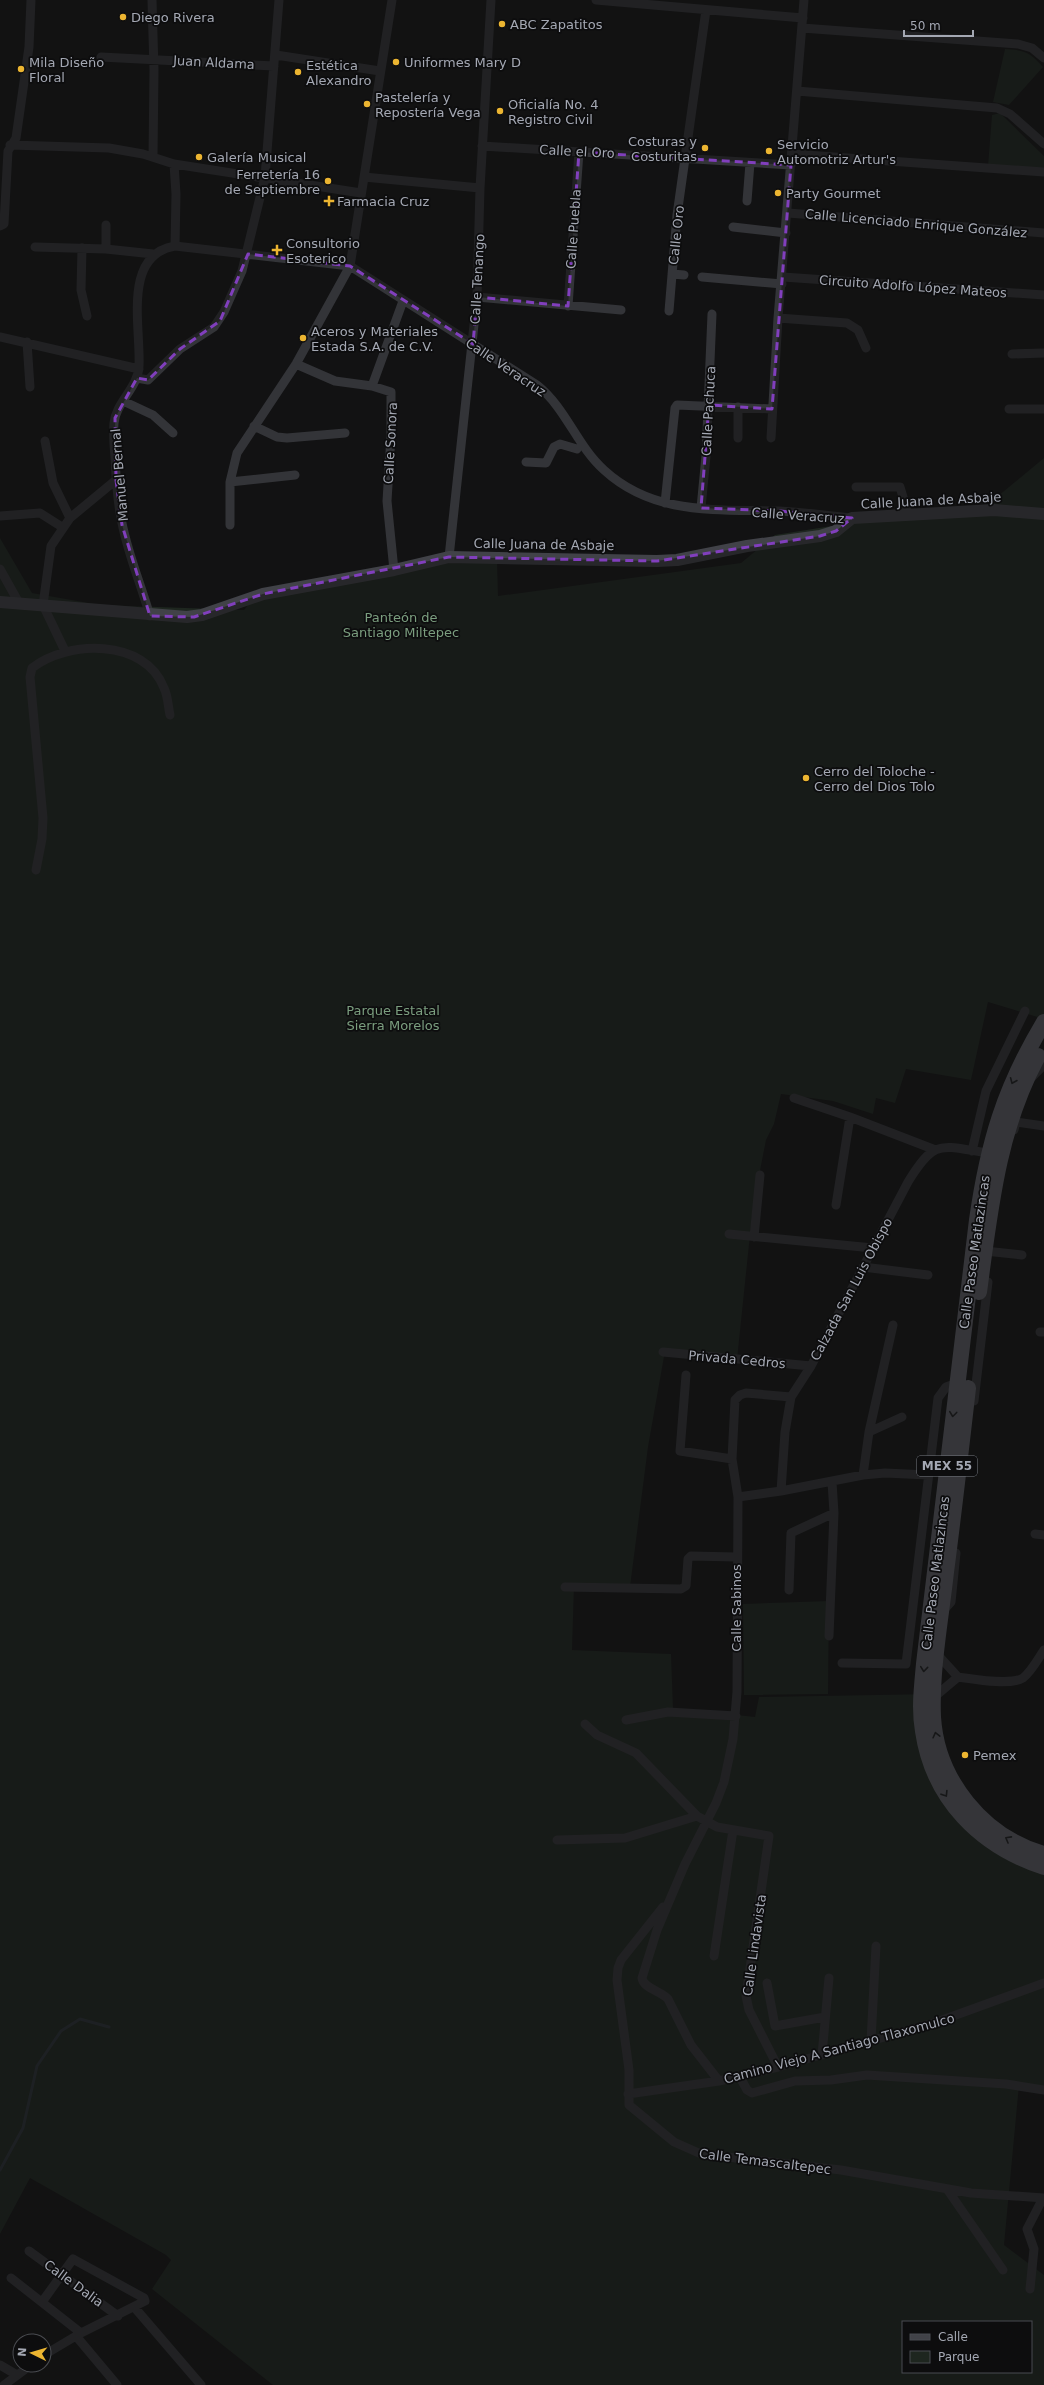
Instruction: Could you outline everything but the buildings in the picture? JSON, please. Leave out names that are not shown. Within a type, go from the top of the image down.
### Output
[{"type":"highway","name":"Calle Paseo Matlazincas","points":[[1044,1022],[1012,1082],[999,1115],[988,1153],[976,1220],[973,1293],[933,1698],[933,1718],[937,1741],[948,1772],[962,1796],[991,1828],[1011,1841],[1044,1854]]},
{"type":"highway","name":"Calle Paseo Matlazincas","points":[[1044,1044],[1023,1087],[1010,1120],[998,1163],[988,1251],[973,1293],[957,1383],[922,1693],[922,1730],[929,1758],[945,1794],[966,1821],[994,1844],[1044,1867]]},
{"type":"street","points":[[2,225],[10,145],[16,140],[18,130],[29,47],[31,0]]},
{"type":"street","points":[[152,0],[153,157]]},
{"type":"street","points":[[0,337],[27,342],[138,373],[148,380],[180,349],[214,327],[234,292],[248,254],[266,177],[279,0]]},
{"type":"street","points":[[230,525],[230,482],[237,453],[296,364],[350,266],[392,0]]},
{"type":"street","name":"Calle Tenango","points":[[449,557],[477,297],[480,188],[491,0]]},
{"type":"street","points":[[596,0],[683,4],[706,10],[803,18]]},
{"type":"street","points":[[771,438],[778,318],[788,213],[804,0]]},
{"type":"street","name":"Calle Oro","points":[[669,311],[685,159],[706,10]]},
{"type":"street","points":[[802,28],[1018,44],[1032,48],[1044,58]]},
{"type":"street","points":[[276,55],[380,71]]},
{"type":"street","name":"Juan Aldama","points":[[101,57],[274,66]]},
{"type":"street","points":[[797,91],[997,108],[1010,114],[1044,144]]},
{"type":"street","points":[[10,145],[109,148],[153,157],[174,164],[266,177],[361,193]]},
{"type":"street","name":"Calle el Oro","points":[[482,146],[791,165]]},
{"type":"street","name":"Calle Puebla","points":[[568,306],[579,152]]},
{"type":"street","points":[[792,154],[1044,172]]},
{"type":"street","points":[[747,201],[750,163]]},
{"type":"street","points":[[174,164],[176,194],[175,246]]},
{"type":"street","points":[[364,177],[480,188]]},
{"type":"street","name":"Calle Licenciado Enrique González","points":[[788,213],[1044,233]]},
{"type":"street","points":[[106,225],[106,249]]},
{"type":"street","points":[[733,228],[786,233]]},
{"type":"street","points":[[35,247],[106,249],[153,254],[175,246],[350,266]]},
{"type":"street","points":[[82,248],[81,290],[87,316]]},
{"type":"street","points":[[138,373],[138,304],[142,275],[146,262],[153,254]]},
{"type":"street","name":"Calle Veracruz","points":[[350,266],[547,393],[588,453],[606,472],[643,497],[665,503],[724,511],[780,511],[852,518]]},
{"type":"street","points":[[672,274],[684,275]]},
{"type":"street","points":[[702,277],[782,281]]},
{"type":"street","name":"Circuito Adolfo López Mateos","points":[[782,281],[1044,295]]},
{"type":"street","points":[[477,297],[621,310]]},
{"type":"street","points":[[372,386],[404,301]]},
{"type":"street","name":"Calle Pachuca","points":[[701,508],[709,405],[712,314]]},
{"type":"street","points":[[778,318],[847,323],[858,330],[866,348]]},
{"type":"street","points":[[27,342],[30,387]]},
{"type":"street","points":[[1012,354],[1044,353]]},
{"type":"street","name":"Calle Sonora","points":[[296,364],[335,381],[389,390],[392,395],[387,501],[394,570]]},
{"type":"street","name":"Manuel Bernal","points":[[138,373],[116,412],[114,425],[116,480],[122,525],[150,616]]},
{"type":"street","points":[[124,400],[153,415],[173,433]]},
{"type":"street","points":[[665,503],[675,408],[679,404],[772,409]]},
{"type":"street","points":[[738,407],[738,438]]},
{"type":"street","points":[[1008,409],[1044,409]]},
{"type":"street","points":[[254,426],[277,437],[287,438],[345,434]]},
{"type":"street","points":[[45,441],[53,482],[70,518]]},
{"type":"street","points":[[526,462],[546,463],[554,447],[560,444],[577,449]]},
{"type":"street","points":[[230,482],[294,475]]},
{"type":"street","points":[[65,651],[43,605],[51,546],[62,527],[70,518],[116,480]]},
{"type":"street","points":[[856,487],[900,487],[908,514]]},
{"type":"street","name":"Calle Juana de Asbaje","points":[[0,602],[150,616],[194,617],[263,594],[394,570],[449,557],[657,561],[677,560],[747,546],[820,536],[836,531],[852,518],[994,510],[1044,514]]},
{"type":"street","points":[[0,516],[40,513],[62,527]]},
{"type":"street","points":[[0,569],[19,603]]},
{"type":"street","points":[[36,870],[42,839],[43,818],[30,672],[36,665],[65,651],[87,648],[118,650],[139,659],[154,672],[164,688],[170,715]]},
{"type":"street","points":[[972,1151],[986,1091],[1024,1011]]},
{"type":"street","points":[[1023,1087],[1044,1065]]},
{"type":"street","points":[[794,1098],[850,1117],[933,1149],[943,1147],[988,1153]]},
{"type":"street","points":[[836,1205],[850,1117]]},
{"type":"street","points":[[942,1613],[951,1602],[988,1251],[1003,1168],[1016,1122],[1044,1126]]},
{"type":"street","name":"Calzada San Luis Obispo","points":[[781,1491],[785,1432],[791,1398],[811,1366],[908,1182],[922,1160],[933,1149]]},
{"type":"street","points":[[754,1237],[760,1175]]},
{"type":"street","points":[[729,1234],[873,1248]]},
{"type":"street","points":[[988,1251],[1022,1256]]},
{"type":"street","points":[[863,1267],[928,1275]]},
{"type":"street","points":[[863,1475],[869,1432],[893,1325]]},
{"type":"street","name":"Privada Cedros","points":[[663,1352],[811,1366]]},
{"type":"street","points":[[686,1375],[680,1451],[732,1458]]},
{"type":"street","points":[[842,1663],[906,1664],[938,1398],[946,1388],[957,1383]]},
{"type":"street","name":"Calle Sabinos","points":[[719,2081],[691,2045],[668,1998],[664,1994],[645,1984],[642,1978],[657,1930],[691,1849],[707,1822],[724,1782],[736,1716],[736,1557],[738,1497],[732,1458],[735,1405],[737,1397],[746,1393],[791,1398]]},
{"type":"street","points":[[869,1432],[902,1417]]},
{"type":"street","points":[[738,1497],[781,1491],[863,1475],[885,1473],[928,1474]]},
{"type":"street","points":[[829,1636],[834,1513],[832,1482]]},
{"type":"street","points":[[789,1590],[791,1533],[834,1513]]},
{"type":"street","points":[[920,1551],[939,1539]]},
{"type":"street","points":[[565,1587],[682,1589],[686,1584],[688,1559],[691,1556],[736,1557]]},
{"type":"street","points":[[937,1654],[958,1677],[1015,1681],[1026,1675],[1044,1650]]},
{"type":"street","points":[[933,1698],[958,1677]]},
{"type":"street","points":[[626,1720],[668,1712],[736,1716]]},
{"type":"street","points":[[585,1724],[597,1735],[636,1753],[697,1816],[707,1822],[733,1830],[714,1956]]},
{"type":"street","points":[[557,1840],[625,1838],[697,1816]]},
{"type":"street","name":"Calle Lindavista","points":[[733,1830],[767,1835],[769,1839],[746,1996],[749,2010],[778,2067]]},
{"type":"street","name":"Calle Temascaltepec","points":[[670,1899],[624,1956],[618,1968],[618,1993],[630,2077],[628,2102],[631,2108],[674,2142],[692,2151],[841,2170],[947,2189],[992,2195],[1043,2198]]},
{"type":"street","points":[[871,2041],[876,1946]]},
{"type":"street","points":[[822,2055],[829,1978]]},
{"type":"street","points":[[767,1983],[775,2026],[825,2018]]},
{"type":"street","name":"Camino Viejo A Santiago Tlaxomulco","points":[[628,2094],[719,2081],[778,2067],[978,2009],[1044,1983]]},
{"type":"street","points":[[740,2077],[747,2090],[752,2093],[795,2081],[831,2080],[867,2075],[1006,2084],[1044,2090]]},
{"type":"street","points":[[947,2189],[1002,2270]]},
{"type":"street","points":[[1030,2289],[1034,2249],[1027,2229],[1043,2198]]},
{"type":"street","name":"Calle Dalia","points":[[29,2251],[118,2316]]},
{"type":"street","points":[[42,2302],[73,2259],[138,2295],[145,2301],[136,2308],[78,2334],[52,2350]]},
{"type":"street","points":[[11,2278],[42,2302],[78,2334],[117,2385]]},
{"type":"street","points":[[136,2308],[201,2385]]},
{"type":"street","points":[[0,2365],[17,2375]]},
{"type":"street","points":[[4,2385],[20,2373]]},
{"type":"highlighted area","points":[[579,152],[791,165],[772,409],[709,405],[701,508],[780,511],[852,518],[836,531],[820,536],[657,561],[449,557],[263,594],[194,617],[150,616],[122,525],[116,480],[115,418],[137,378],[148,380],[180,349],[220,321],[248,254],[350,266],[473,344],[477,297],[568,306]]},
{"type":"green space","points":[[1005,49],[1018,50],[1027,53],[1043,67],[1009,105],[993,102]]},
{"type":"green space","points":[[1000,113],[1044,156],[1044,168],[988,166],[992,115]]},
{"type":"green space","name":"Parque Estatal Sierra Morelos","points":[[1044,458],[1044,1019],[988,1002],[971,1080],[906,1069],[895,1103],[876,1098],[873,1114],[833,1101],[781,1094],[774,1124],[766,1140],[753,1206],[737,1360],[665,1351],[648,1447],[630,1587],[574,1586],[572,1650],[671,1654],[673,1708],[755,1717],[759,1697],[933,1694],[935,1732],[971,1817],[1044,1864],[1044,2089],[1019,2085],[1004,2245],[1044,2275],[1044,2385],[273,2385],[152,2289],[171,2260],[166,2255],[30,2178],[0,2234],[0,538],[32,593],[100,605],[244,610],[255,596],[425,565],[497,559],[498,596],[741,563],[775,535],[907,514],[986,506]]},
{"type":"green space","points":[[829,1601],[828,1694],[744,1695],[743,1604]]},
{"type":"waterway","points":[[0,2170],[23,2128],[37,2066],[61,2031],[80,2019],[109,2027]]},
{"type":"place","name":"Diego Rivera","points":[[123,17]]},
{"type":"place","name":"ABC Zapatitos","points":[[502,24]]},
{"type":"place","name":"Uniformes Mary D","points":[[396,62]]},
{"type":"place","name":"Mila Diseño Floral","points":[[21,69]]},
{"type":"place","name":"Estética Alexandro","points":[[298,72]]},
{"type":"place","name":"Pastelería y Repostería Vega","points":[[367,104]]},
{"type":"place","name":"Oficialía No. 4 Registro Civil","points":[[500,111]]},
{"type":"place","name":"Costuras y Costuritas","points":[[705,148]]},
{"type":"place","name":"Servicio Automotriz Artur's","points":[[769,151]]},
{"type":"place","name":"Galería Musical","points":[[199,157]]},
{"type":"place","name":"Ferretería 16 de Septiembre","points":[[328,181]]},
{"type":"place","name":"Party Gourmet","points":[[778,193]]},
{"type":"place","name":"Farmacia Cruz","points":[[329,201]]},
{"type":"place","name":"Consultorio Esoterico","points":[[277,250]]},
{"type":"place","name":"Aceros y Materiales Estada S.A. de C.V.","points":[[303,338]]},
{"type":"place","name":"Cerro del Toloche - Cerro del Dios Tolo","points":[[806,778]]},
{"type":"place","name":"Pemex","points":[[965,1755]]},
{"type":"park label","name":"Panteón de Santiago Miltepec","points":[[401,624]]}]
